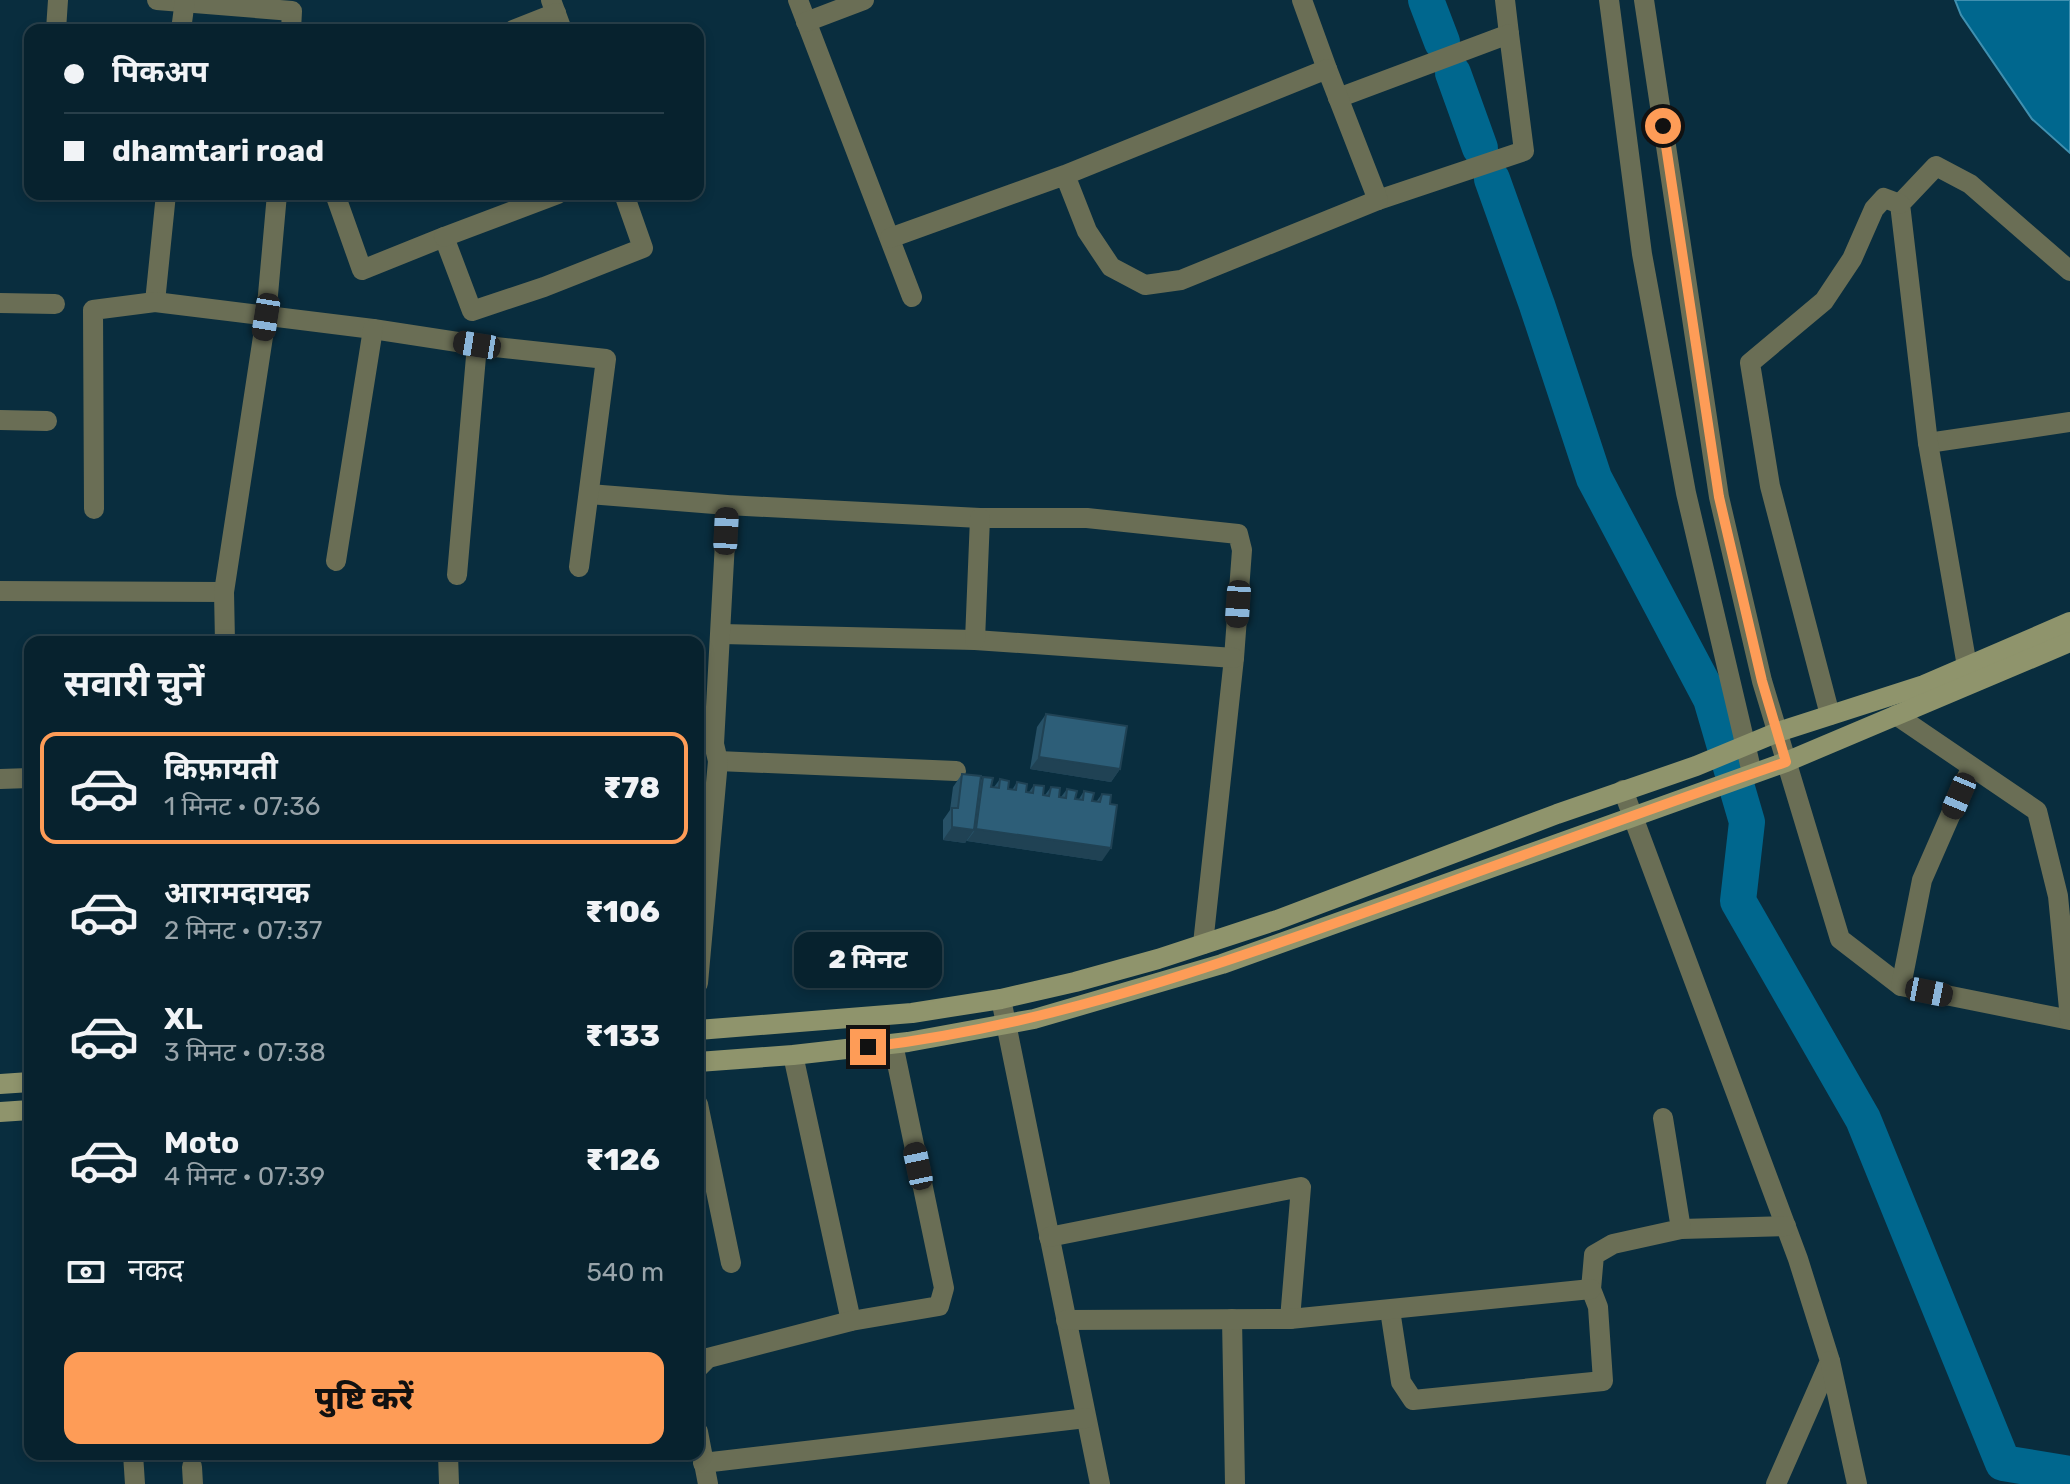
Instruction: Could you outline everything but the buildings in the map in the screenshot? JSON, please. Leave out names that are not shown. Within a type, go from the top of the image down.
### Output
[{"type":"main road","points":[[704,1062],[893,1044],[1034,1019],[1222,964],[1786,762],[1896,715],[2070,622]]},
{"type":"main road","points":[[704,1030],[912,1013],[1001,999],[1075,982],[1277,920],[1623,790],[1696,766],[1778,732],[2070,642]]},
{"type":"main road","points":[[0,1084],[24,1082]]},
{"type":"main road","points":[[0,1112],[24,1110]]},
{"type":"street","points":[[56,24],[58,0]]},
{"type":"street","points":[[157,0],[292,14]]},
{"type":"street","points":[[798,0],[912,297]]},
{"type":"street","points":[[806,22],[864,0]]},
{"type":"street","points":[[1302,0],[1378,200]]},
{"type":"street","points":[[1065,175],[1087,231],[1111,267],[1145,285],[1181,280],[1378,200],[1524,151],[1505,0]]},
{"type":"street","points":[[1609,0],[1642,254],[1686,493],[1751,774]]},
{"type":"street","points":[[1644,0],[1719,497],[1762,681],[1840,939],[1901,986],[2070,1020],[2064,895],[2037,811],[1896,715]]},
{"type":"street","points":[[182,24],[184,2]]},
{"type":"street","points":[[530,24],[557,14]]},
{"type":"street","points":[[1338,98],[1509,34]]},
{"type":"street","points":[[890,238],[1065,175],[1327,69]]},
{"type":"street","points":[[1900,204],[1936,166],[1970,184],[2070,271]]},
{"type":"street","points":[[1830,715],[1770,486],[1750,363],[1824,301],[1852,259],[1874,209],[1884,198],[1900,204]]},
{"type":"street","points":[[155,302],[165,200]]},
{"type":"street","points":[[225,636],[224,592],[266,317],[276,200]]},
{"type":"street","points":[[337,200],[362,270],[542,200]]},
{"type":"street","points":[[444,237],[472,311],[643,248],[626,200]]},
{"type":"street","points":[[1900,204],[1928,443],[1970,674]]},
{"type":"street","points":[[94,509],[93,310],[155,302],[606,359],[579,567]]},
{"type":"street","points":[[0,303],[55,304]]},
{"type":"street","points":[[336,561],[373,329]]},
{"type":"street","points":[[457,575],[477,345]]},
{"type":"street","points":[[0,420],[47,421]]},
{"type":"street","points":[[1928,443],[2070,422]]},
{"type":"street","points":[[589,494],[727,505],[980,518],[1087,518],[1238,534],[1242,550],[1234,658],[1203,944]]},
{"type":"street","points":[[704,916],[718,761],[714,744],[727,505]]},
{"type":"street","points":[[975,640],[980,518]]},
{"type":"street","points":[[0,591],[224,592]]},
{"type":"street","points":[[722,634],[975,640],[1234,658]]},
{"type":"street","points":[[718,761],[956,771]]},
{"type":"street","points":[[1901,986],[1922,880],[1971,768]]},
{"type":"street","points":[[0,779],[24,778]]},
{"type":"street","points":[[1623,790],[1786,1226],[1830,1361],[1857,1484]]},
{"type":"street","points":[[1001,999],[1100,1484]]},
{"type":"street","points":[[704,1362],[708,1358],[851,1321],[939,1306],[944,1288],[893,1044]]},
{"type":"street","points":[[793,1055],[851,1321]]},
{"type":"street","points":[[1663,1118],[1681,1229]]},
{"type":"street","points":[[704,1133],[731,1263]]},
{"type":"street","points":[[1049,1237],[1301,1187],[1290,1319]]},
{"type":"street","points":[[1390,1310],[1401,1382],[1413,1400],[1603,1381],[1598,1307],[1591,1289],[1594,1255],[1613,1244],[1681,1229],[1786,1226]]},
{"type":"street","points":[[1066,1320],[1290,1319],[1591,1289]]},
{"type":"street","points":[[1232,1319],[1235,1484]]},
{"type":"street","points":[[1776,1484],[1830,1361]]},
{"type":"street","points":[[703,1463],[1086,1418]]},
{"type":"street","points":[[133,1460],[135,1484]]},
{"type":"street","points":[[448,1460],[449,1484]]},
{"type":"street","points":[[703,1460],[708,1484]]},
{"type":"water","points":[[1955,0],[2070,0],[2070,153],[2032,119],[1961,15]]},
{"type":"waterway","points":[[1426,0],[1442,42]]},
{"type":"waterway","points":[[1453,73],[1480,148]]},
{"type":"waterway","points":[[1492,179],[1594,478],[1711,699],[1747,822],[1738,901],[1863,1119],[2003,1463],[2070,1474]]},
{"type":"route","points":[[868,1047],[1034,1019],[1222,964],[1786,762],[1762,681],[1719,497],[1663,126]]}]
